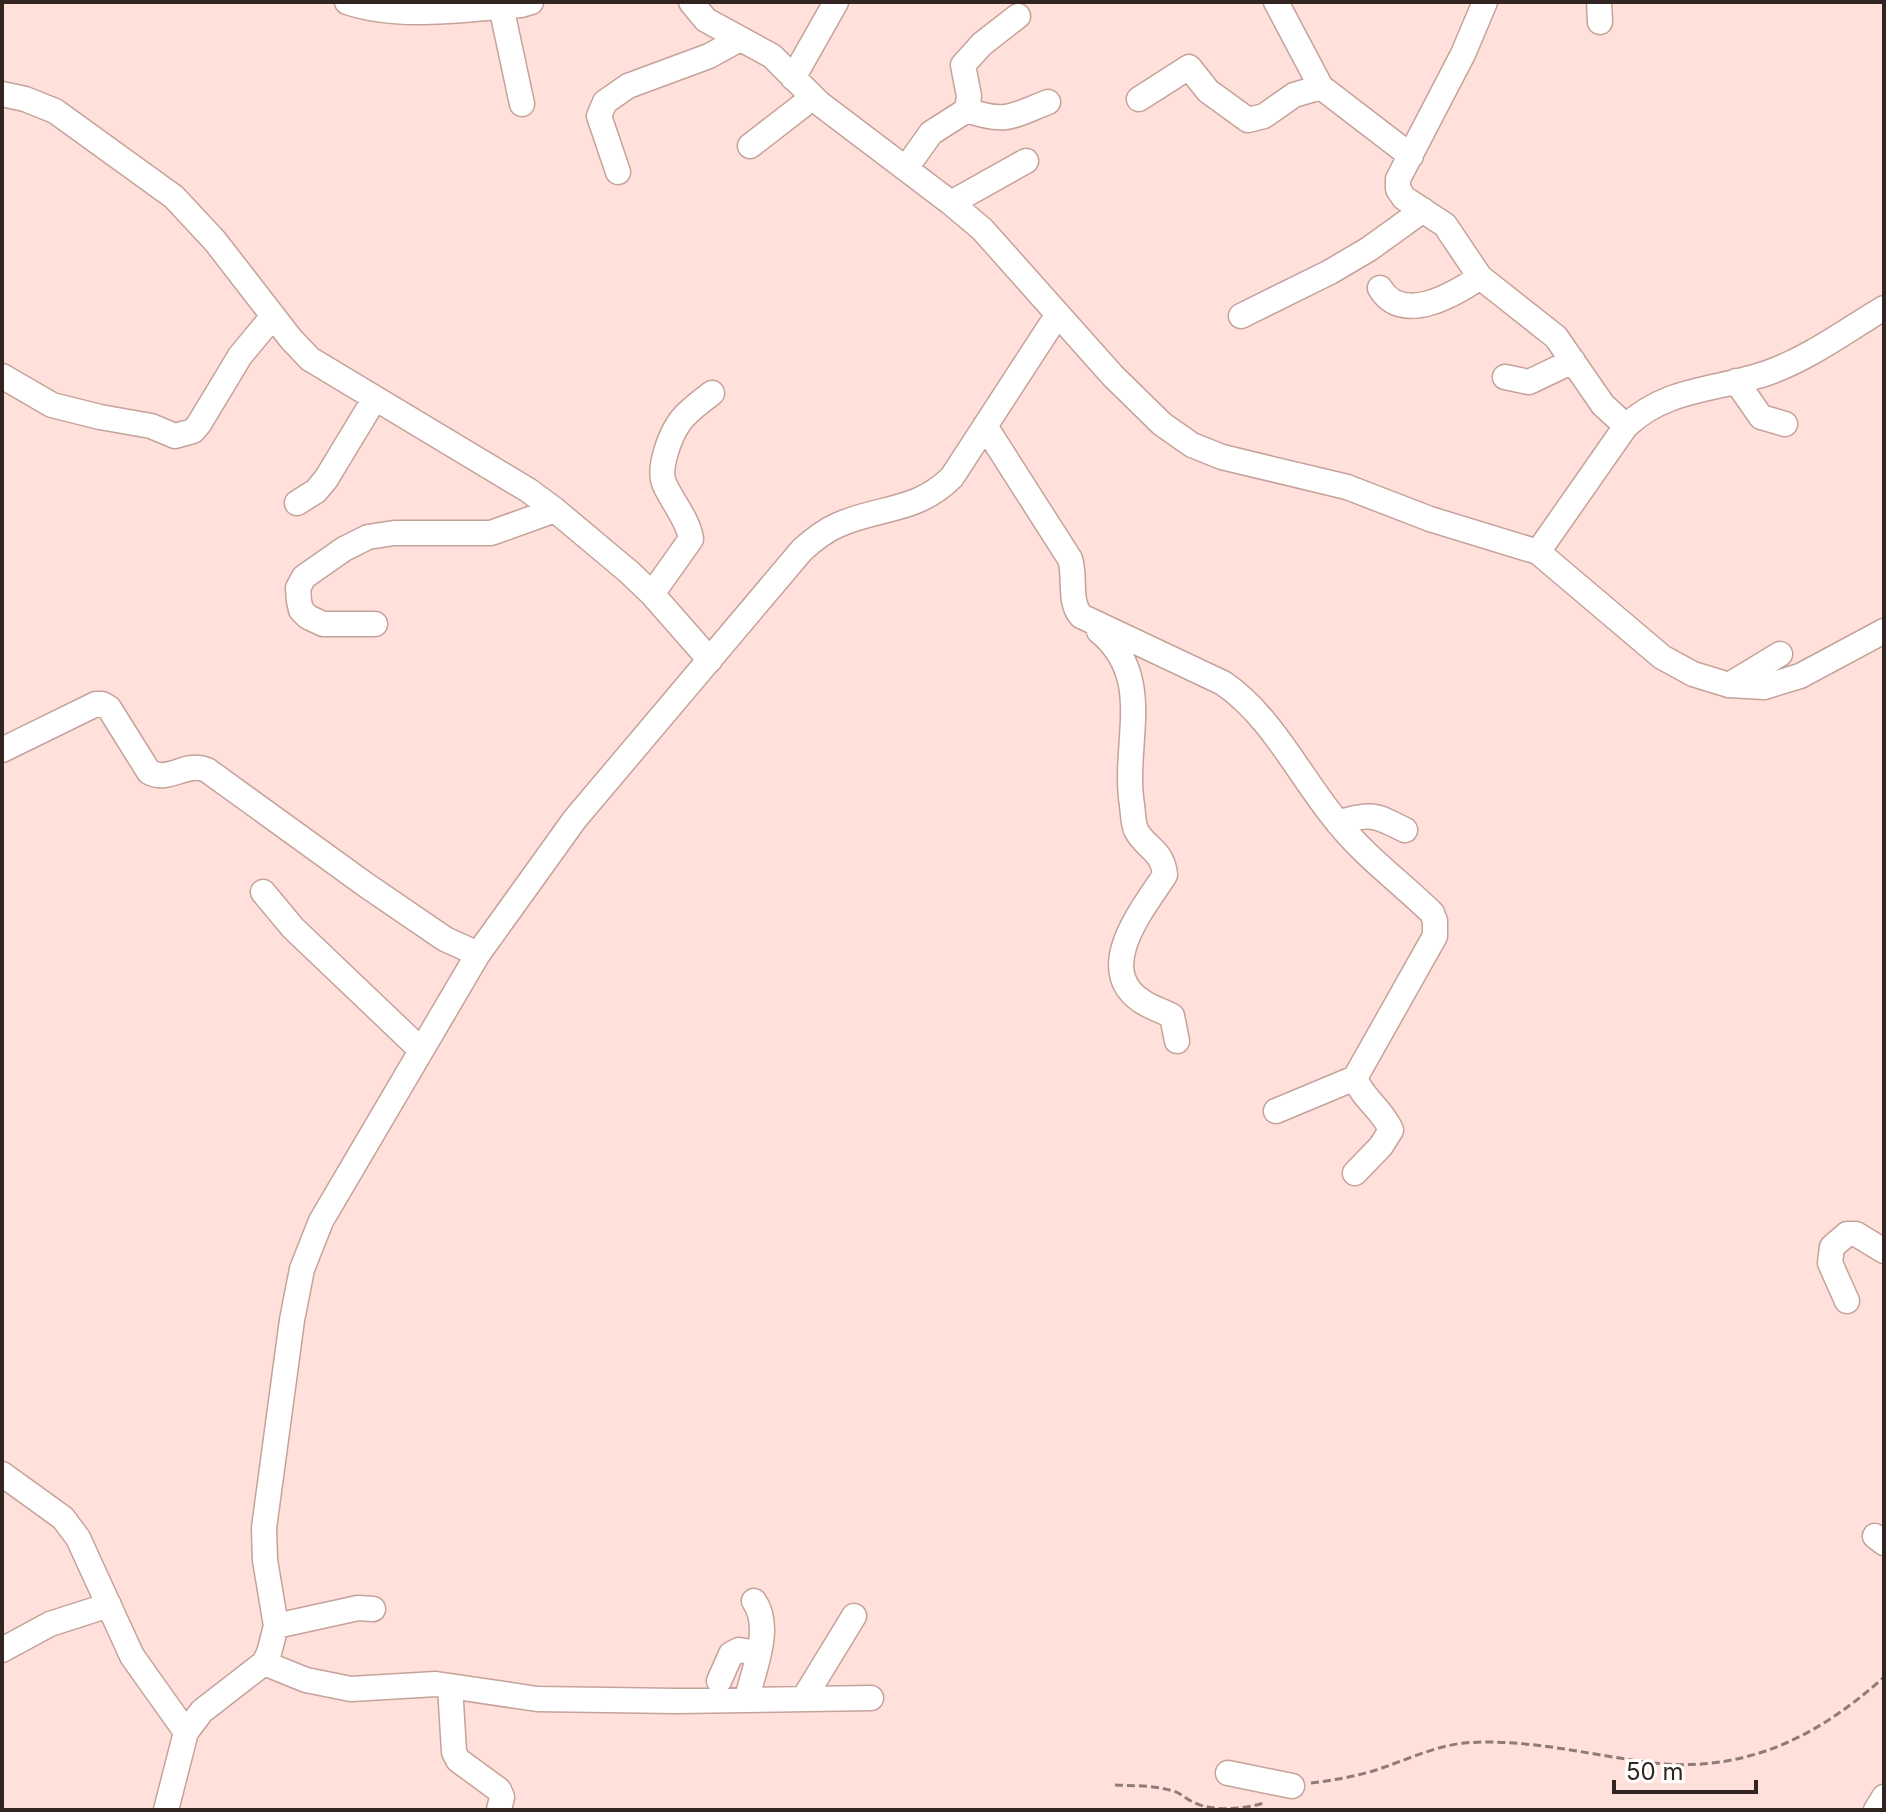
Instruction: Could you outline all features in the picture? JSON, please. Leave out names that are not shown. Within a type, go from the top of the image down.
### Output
[{"type":"street","points":[[347,2],[370,10],[405,11],[531,2]]},
{"type":"street","points":[[691,2],[706,20],[772,56],[812,98],[951,203],[1002,251],[1132,395],[1162,424],[1192,445],[1222,457],[1347,487],[1430,519],[1538,552],[1662,657],[1693,674],[1729,685],[1764,687],[1800,676],[1884,631]]},
{"type":"street","points":[[793,78],[836,2]]},
{"type":"street","points":[[1276,2],[1321,87],[1411,156]]},
{"type":"street","points":[[1485,2],[1463,54],[1398,179],[1398,189],[1404,198],[1445,225],[1480,277],[1556,337],[1603,405],[1626,426]]},
{"type":"street","points":[[501,6],[522,104]]},
{"type":"street","points":[[906,168],[931,133],[967,110],[969,96],[963,65],[982,44],[1018,16]]},
{"type":"street","points":[[618,172],[599,116],[605,102],[628,86],[709,56],[740,39]]},
{"type":"street","points":[[1139,99],[1189,67],[1208,91],[1248,120],[1264,116],[1294,95],[1321,87]]},
{"type":"street","points":[[2,94],[55,111],[174,197],[215,241],[310,359],[528,490],[555,510],[652,594],[710,660]]},
{"type":"street","points":[[750,146],[812,98]]},
{"type":"street","points":[[967,110],[1001,119],[1048,102]]},
{"type":"street","points":[[951,203],[1026,161]]},
{"type":"street","points":[[1241,316],[1330,272],[1369,249],[1423,210]]},
{"type":"street","points":[[1380,288],[1385,297],[1398,304],[1422,305],[1456,294],[1480,277]]},
{"type":"street","points":[[1538,552],[1626,426],[1643,409],[1667,398],[1794,363],[1884,308]]},
{"type":"street","points":[[166,1810],[186,1732],[202,1711],[264,1663],[276,1626],[265,1560],[264,1528],[292,1320],[302,1269],[321,1221],[478,954],[575,819],[802,550],[820,535],[841,524],[919,502],[936,493],[952,477],[1058,314]]},
{"type":"street","points":[[2,376],[52,405],[151,426],[175,436],[185,434],[199,424],[240,356],[273,316]]},
{"type":"street","points":[[1505,377],[1529,382],[1573,361]]},
{"type":"street","points":[[1736,381],[1761,417],[1785,424]]},
{"type":"street","points":[[652,594],[691,539],[690,530],[664,484],[663,466],[678,425],[712,393]]},
{"type":"street","points":[[297,503],[316,491],[326,479],[375,398]]},
{"type":"street","points":[[985,426],[1070,559],[1074,570],[1076,610],[1113,642],[1127,667],[1133,697],[1134,734],[1129,787],[1136,830],[1164,862],[1165,875],[1124,942],[1119,961],[1127,986],[1141,1001],[1172,1016],[1177,1041]]},
{"type":"street","points":[[375,624],[323,624],[308,617],[301,610],[299,601],[298,588],[304,577],[344,549],[368,537],[394,533],[491,533],[555,510]]},
{"type":"street","points":[[1081,616],[1223,683],[1241,695],[1338,823],[1432,913],[1435,936],[1355,1078],[1276,1111]]},
{"type":"street","points":[[1729,685],[1780,654]]},
{"type":"street","points":[[2,750],[96,704],[102,704],[109,708],[149,772],[165,777],[196,766],[207,770],[260,811],[445,939],[478,954]]},
{"type":"street","points":[[1338,823],[1375,815],[1405,830]]},
{"type":"street","points":[[263,892],[293,928],[421,1050]]},
{"type":"street","points":[[1355,1078],[1359,1090],[1385,1117],[1391,1130],[1381,1146],[1355,1173]]},
{"type":"street","points":[[1847,1301],[1830,1263],[1832,1247],[1847,1234],[1856,1234],[1884,1251]]},
{"type":"street","points":[[2,1474],[63,1518],[78,1538],[132,1656],[186,1732]]},
{"type":"street","points":[[747,1699],[763,1627],[761,1613],[754,1601]]},
{"type":"street","points":[[2,1650],[50,1624],[109,1605]]},
{"type":"street","points":[[276,1626],[358,1608],[373,1609]]},
{"type":"street","points":[[804,1698],[854,1616]]},
{"type":"street","points":[[719,1681],[731,1654],[739,1650],[757,1653]]},
{"type":"street","points":[[264,1663],[306,1680],[336,1687],[436,1684],[537,1699],[676,1701],[871,1698]]},
{"type":"street","points":[[450,1686],[454,1752],[458,1760],[499,1790],[502,1797],[499,1810]]},
{"type":"street","points":[[1228,1773],[1292,1786]]},
{"type":"street","points":[[1876,1810],[1884,1797]]},
{"type":"path","points":[[1115,1785],[1156,1787],[1173,1791],[1210,1808],[1238,1808],[1266,1802],[1292,1786],[1346,1778],[1462,1743],[1519,1745],[1667,1764],[1738,1760],[1781,1746],[1835,1717],[1884,1677]]}]
